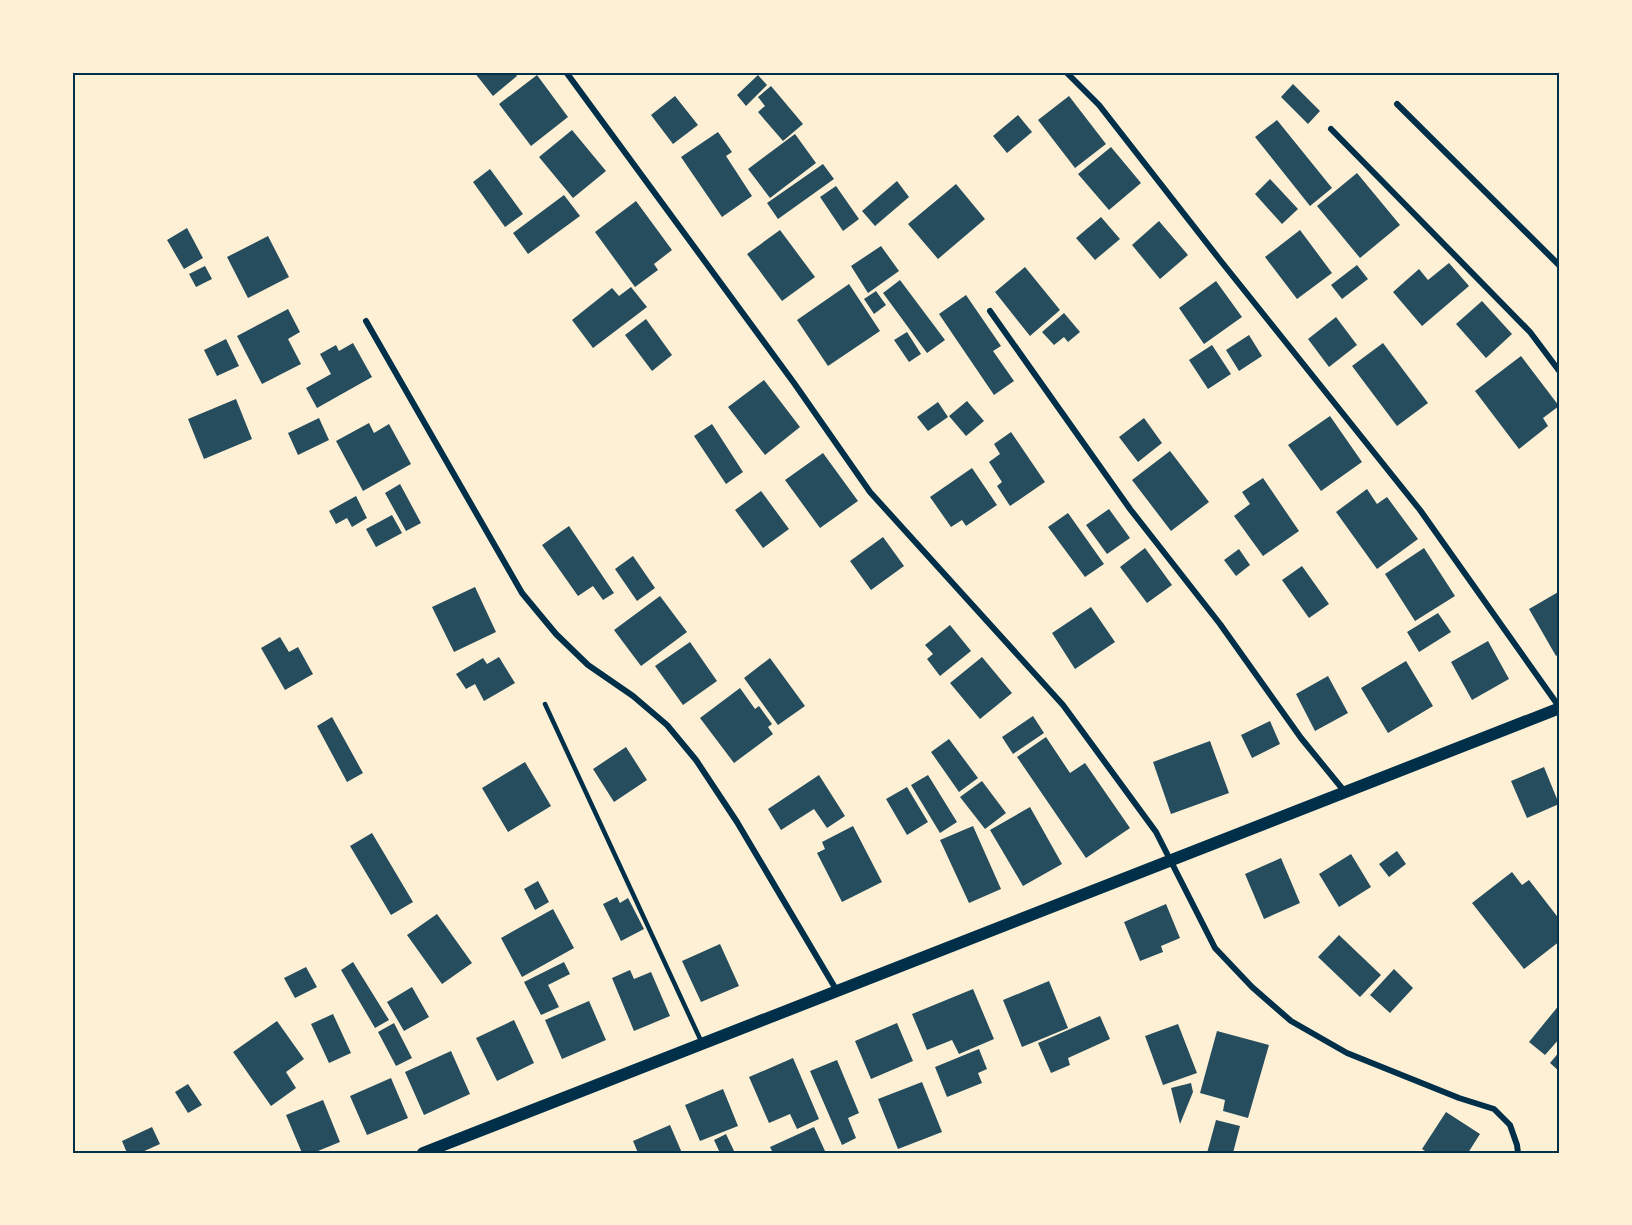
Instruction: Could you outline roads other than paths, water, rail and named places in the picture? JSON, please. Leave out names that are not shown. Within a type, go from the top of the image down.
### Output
[{"type":"main road","points":[[423,1153],[1560,708]]},
{"type":"street","points":[[566,72],[794,383],[870,492],[1063,705],[1156,832],[1215,948],[1252,987],[1291,1021],[1347,1053],[1449,1094],[1494,1109],[1510,1125],[1518,1153]]},
{"type":"street","points":[[1065,72],[1099,105],[1420,510],[1560,708]]},
{"type":"street","points":[[1397,104],[1560,266]]},
{"type":"street","points":[[1331,129],[1530,332],[1560,372]]},
{"type":"street","points":[[990,311],[1130,509],[1220,624],[1301,738],[1345,792]]},
{"type":"street","points":[[366,321],[522,593],[564,642],[588,665],[633,696],[667,725],[696,760],[737,822],[837,992]]},
{"type":"lane","points":[[544,704],[702,1043]]}]
